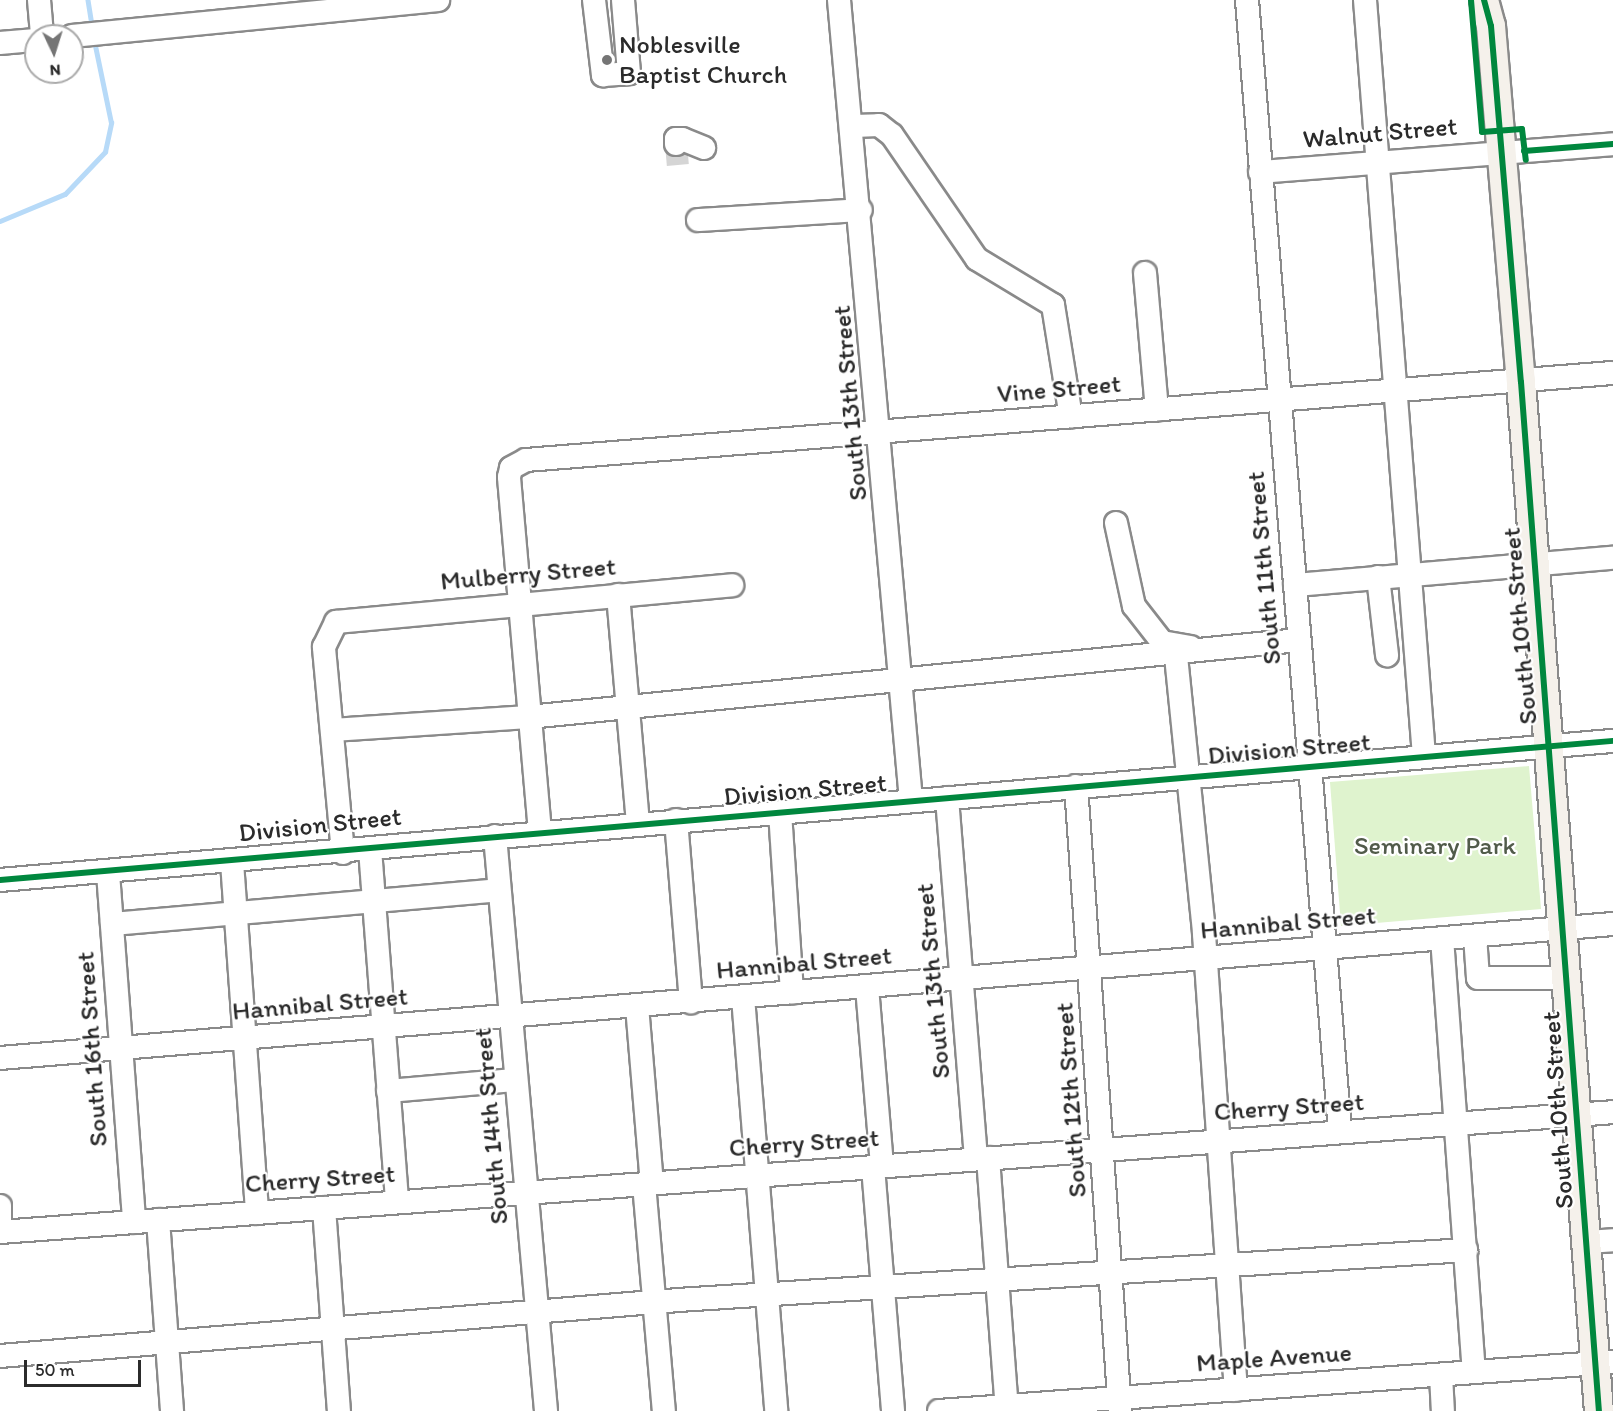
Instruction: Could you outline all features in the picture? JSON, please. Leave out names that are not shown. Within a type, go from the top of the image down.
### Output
[{"type":"main road","name":"South 10th Street","points":[[1489,6],[1578,1114],[1600,1241],[1603,1383]]},
{"type":"street","points":[[39,0],[41,24]]},
{"type":"street","points":[[84,35],[438,0]]},
{"type":"street","points":[[579,0],[593,0],[603,75],[629,73],[623,0]]},
{"type":"street","name":"South 13th Street","points":[[839,0],[854,126],[882,433],[911,801]]},
{"type":"street","name":"South 11th Street","points":[[1247,0],[1308,767],[1340,1132]]},
{"type":"street","points":[[1365,0],[1424,757]]},
{"type":"street","points":[[0,43],[24,41]]},
{"type":"street","points":[[854,126],[879,125],[892,135],[978,259],[1053,305],[1071,417]]},
{"type":"street","points":[[676,144],[676,139],[682,139],[704,148]]},
{"type":"street","name":"Walnut Street","points":[[1260,172],[1613,144]]},
{"type":"street","points":[[698,220],[861,210]]},
{"type":"street","points":[[1146,273],[1157,409]]},
{"type":"street","name":"Vine Street","points":[[520,603],[511,468],[526,459],[882,433],[1613,373]]},
{"type":"street","points":[[1116,523],[1134,606],[1145,624],[1162,642],[1198,649]]},
{"type":"street","points":[[1294,585],[1613,558]]},
{"type":"street","points":[[1378,578],[1386,655]]},
{"type":"street","name":"Mulberry Street","points":[[332,730],[324,647],[332,626],[342,620],[732,585]]},
{"type":"street","points":[[618,595],[626,708],[638,824]]},
{"type":"street","points":[[520,603],[540,832]]},
{"type":"street","points":[[343,853],[332,730],[626,708],[1176,656],[1198,649],[1299,640]]},
{"type":"street","points":[[1176,656],[1191,777],[1220,1141],[1236,1390]]},
{"type":"street","name":"Division Street","points":[[0,880],[343,853],[495,836],[676,820],[1613,741]]},
{"type":"street","name":"South 12th Street","points":[[1076,786],[1120,1405]]},
{"type":"street","name":"South 13th Street","points":[[947,798],[960,979],[999,1280],[1006,1409]]},
{"type":"street","points":[[780,812],[792,993]]},
{"type":"street","points":[[676,820],[691,1002]]},
{"type":"street","name":"South 14th Street","points":[[495,836],[524,1193],[538,1312],[546,1411]]},
{"type":"street","points":[[370,849],[397,1202]]},
{"type":"street","points":[[232,862],[257,1213]]},
{"type":"street","name":"South 16th Street","points":[[108,873],[134,1222]]},
{"type":"street","points":[[112,924],[499,890]]},
{"type":"street","name":"Hannibal Street","points":[[0,1058],[1613,924]]},
{"type":"street","points":[[1475,936],[1478,978],[1567,978]]},
{"type":"street","points":[[1442,938],[1474,1372]]},
{"type":"street","points":[[867,987],[882,1286],[893,1411]]},
{"type":"street","points":[[743,997],[776,1411]]},
{"type":"street","points":[[637,1006],[653,1303],[664,1411]]},
{"type":"street","points":[[388,1091],[515,1080]]},
{"type":"street","name":"Cherry Street","points":[[1,1232],[1613,1112]]},
{"type":"street","points":[[0,1206],[1,1232]]},
{"type":"street","points":[[324,1208],[339,1411]]},
{"type":"street","points":[[158,1220],[172,1411]]},
{"type":"street","points":[[0,1356],[882,1286],[1111,1274],[1466,1250]]},
{"type":"street","name":"Maple Avenue","points":[[939,1411],[1120,1405],[1236,1390],[1474,1372],[1603,1383]]},
{"type":"street","points":[[1441,1375],[1443,1411]]},
{"type":"green space","name":"Seminary Park","points":[[1529,766],[1541,909],[1341,926],[1330,782]]},
{"type":"waterway","points":[[88,0],[92,26]]},
{"type":"waterway","points":[[0,221],[65,194],[105,152],[111,123],[94,41]]},
{"type":"tunnel","points":[[676,144],[678,165]]},
{"type":"cycle path","points":[[1471,0],[1482,132],[1522,129],[1526,160]]},
{"type":"cycle path","points":[[1484,0],[1491,26],[1521,382],[1599,1411]]},
{"type":"cycle path","points":[[1524,151],[1613,144]]},
{"type":"cycle path","points":[[0,880],[1613,741]]},
{"type":"place","name":"Noblesville Baptist Church","points":[[607,60]]}]
